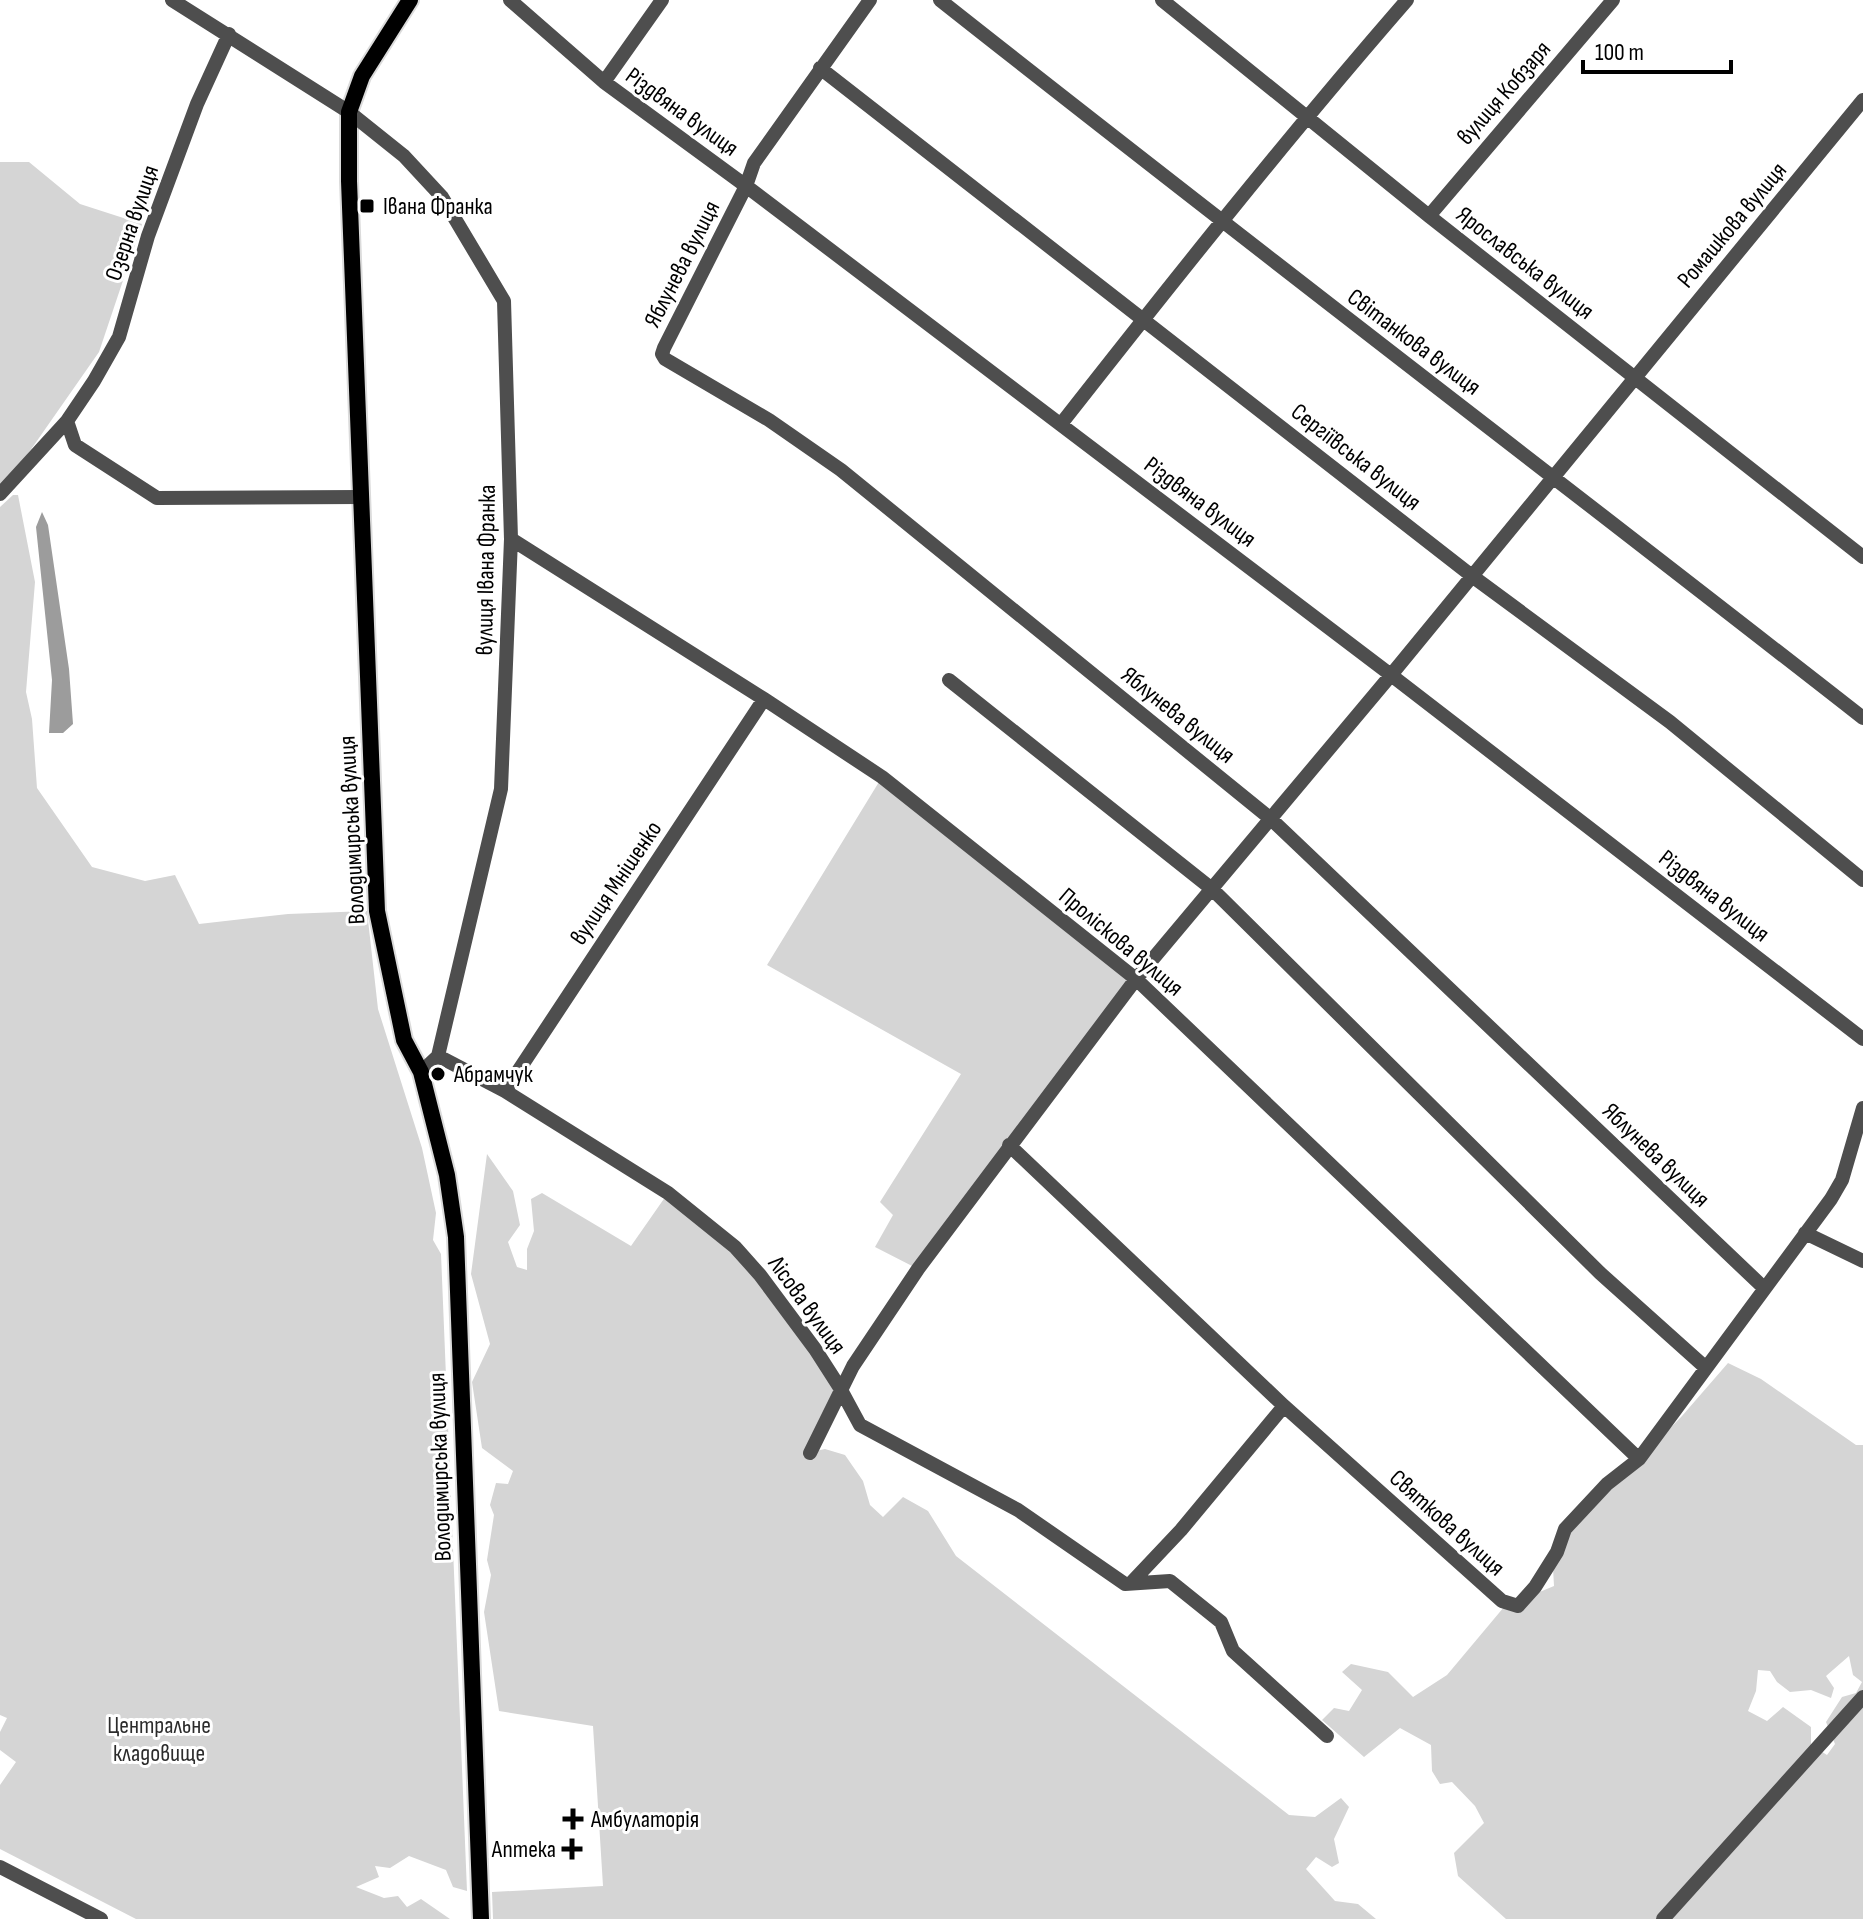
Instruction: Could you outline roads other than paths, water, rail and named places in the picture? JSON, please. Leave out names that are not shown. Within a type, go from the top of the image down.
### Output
[{"type":"main road","points":[[349,112],[362,76],[410,0]]},
{"type":"main road","name":"Володимирська вулиця","points":[[349,112],[349,181],[377,911],[404,1040],[421,1072],[447,1175],[456,1237],[481,1919]]},
{"type":"street","name":"вулиця Івана Франка","points":[[172,0],[349,112],[425,176],[442,197],[504,301],[511,539],[501,789],[438,1056]]},
{"type":"street","name":"Різдвяна вулиця","points":[[510,0],[604,82],[1061,424],[1863,1039]]},
{"type":"street","points":[[604,82],[662,0]]},
{"type":"street","points":[[746,186],[754,163],[870,0]]},
{"type":"street","name":"Світанкова вулиця","points":[[940,0],[1220,221],[1554,476],[1863,718]]},
{"type":"street","name":"Ярославська вулиця","points":[[1162,0],[1429,216],[1863,557]]},
{"type":"street","points":[[1061,424],[1220,221],[1407,0]]},
{"type":"street","name":"вулиця Кобзаря","points":[[1429,216],[1613,0]]},
{"type":"street","name":"Озерна вулиця","points":[[0,494],[67,421],[119,337],[148,236],[197,104],[229,34]]},
{"type":"street","name":"Сергіївська вулиця","points":[[820,68],[1472,576],[1670,722],[1863,880]]},
{"type":"street","name":"Ромашкова вулиця","points":[[810,1453],[840,1388],[918,1269],[1136,979],[1391,675],[1863,100]]},
{"type":"street","name":"Яблунева вулиця","points":[[746,186],[664,348],[662,354],[665,359],[769,420],[841,470],[1271,819],[1764,1288]]},
{"type":"street","points":[[67,421],[75,445],[157,498],[361,497]]},
{"type":"street","name":"Проліскова вулиця","points":[[511,539],[882,777],[1136,979],[1639,1459]]},
{"type":"street","points":[[949,680],[1212,889],[1600,1273],[1706,1368]]},
{"type":"street","name":"вулиця Мнішенко","points":[[505,1091],[764,699]]},
{"type":"street","points":[[421,1072],[438,1056]]},
{"type":"street","name":"Лісова вулиця","points":[[438,1056],[505,1091],[668,1193],[735,1247],[782,1304],[840,1388],[860,1425],[1018,1510],[1125,1584],[1131,1583]]},
{"type":"street","name":"Святкова вулиця","points":[[1009,1145],[1284,1406],[1502,1601],[1518,1606],[1535,1587],[1557,1552],[1565,1529],[1607,1484],[1639,1459],[1842,1180],[1863,1108]]},
{"type":"street","points":[[1805,1233],[1863,1261]]},
{"type":"street","points":[[1131,1583],[1181,1530],[1284,1406]]},
{"type":"street","points":[[1131,1583],[1170,1581],[1221,1622],[1233,1651],[1327,1736]]},
{"type":"street","points":[[1663,1919],[1863,1697]]},
{"type":"street","points":[[0,1867],[101,1919]]},
{"type":"place","name":"Івана Франка","points":[[367,206]]},
{"type":"place","name":"Абрамчук","points":[[438,1074]]},
{"type":"place","name":"Амбулаторія","points":[[573,1819]]},
{"type":"place","name":"Аптека","points":[[572,1849]]},
{"type":"park label","name":"Центральне кладовище","points":[[159,1739]]}]
